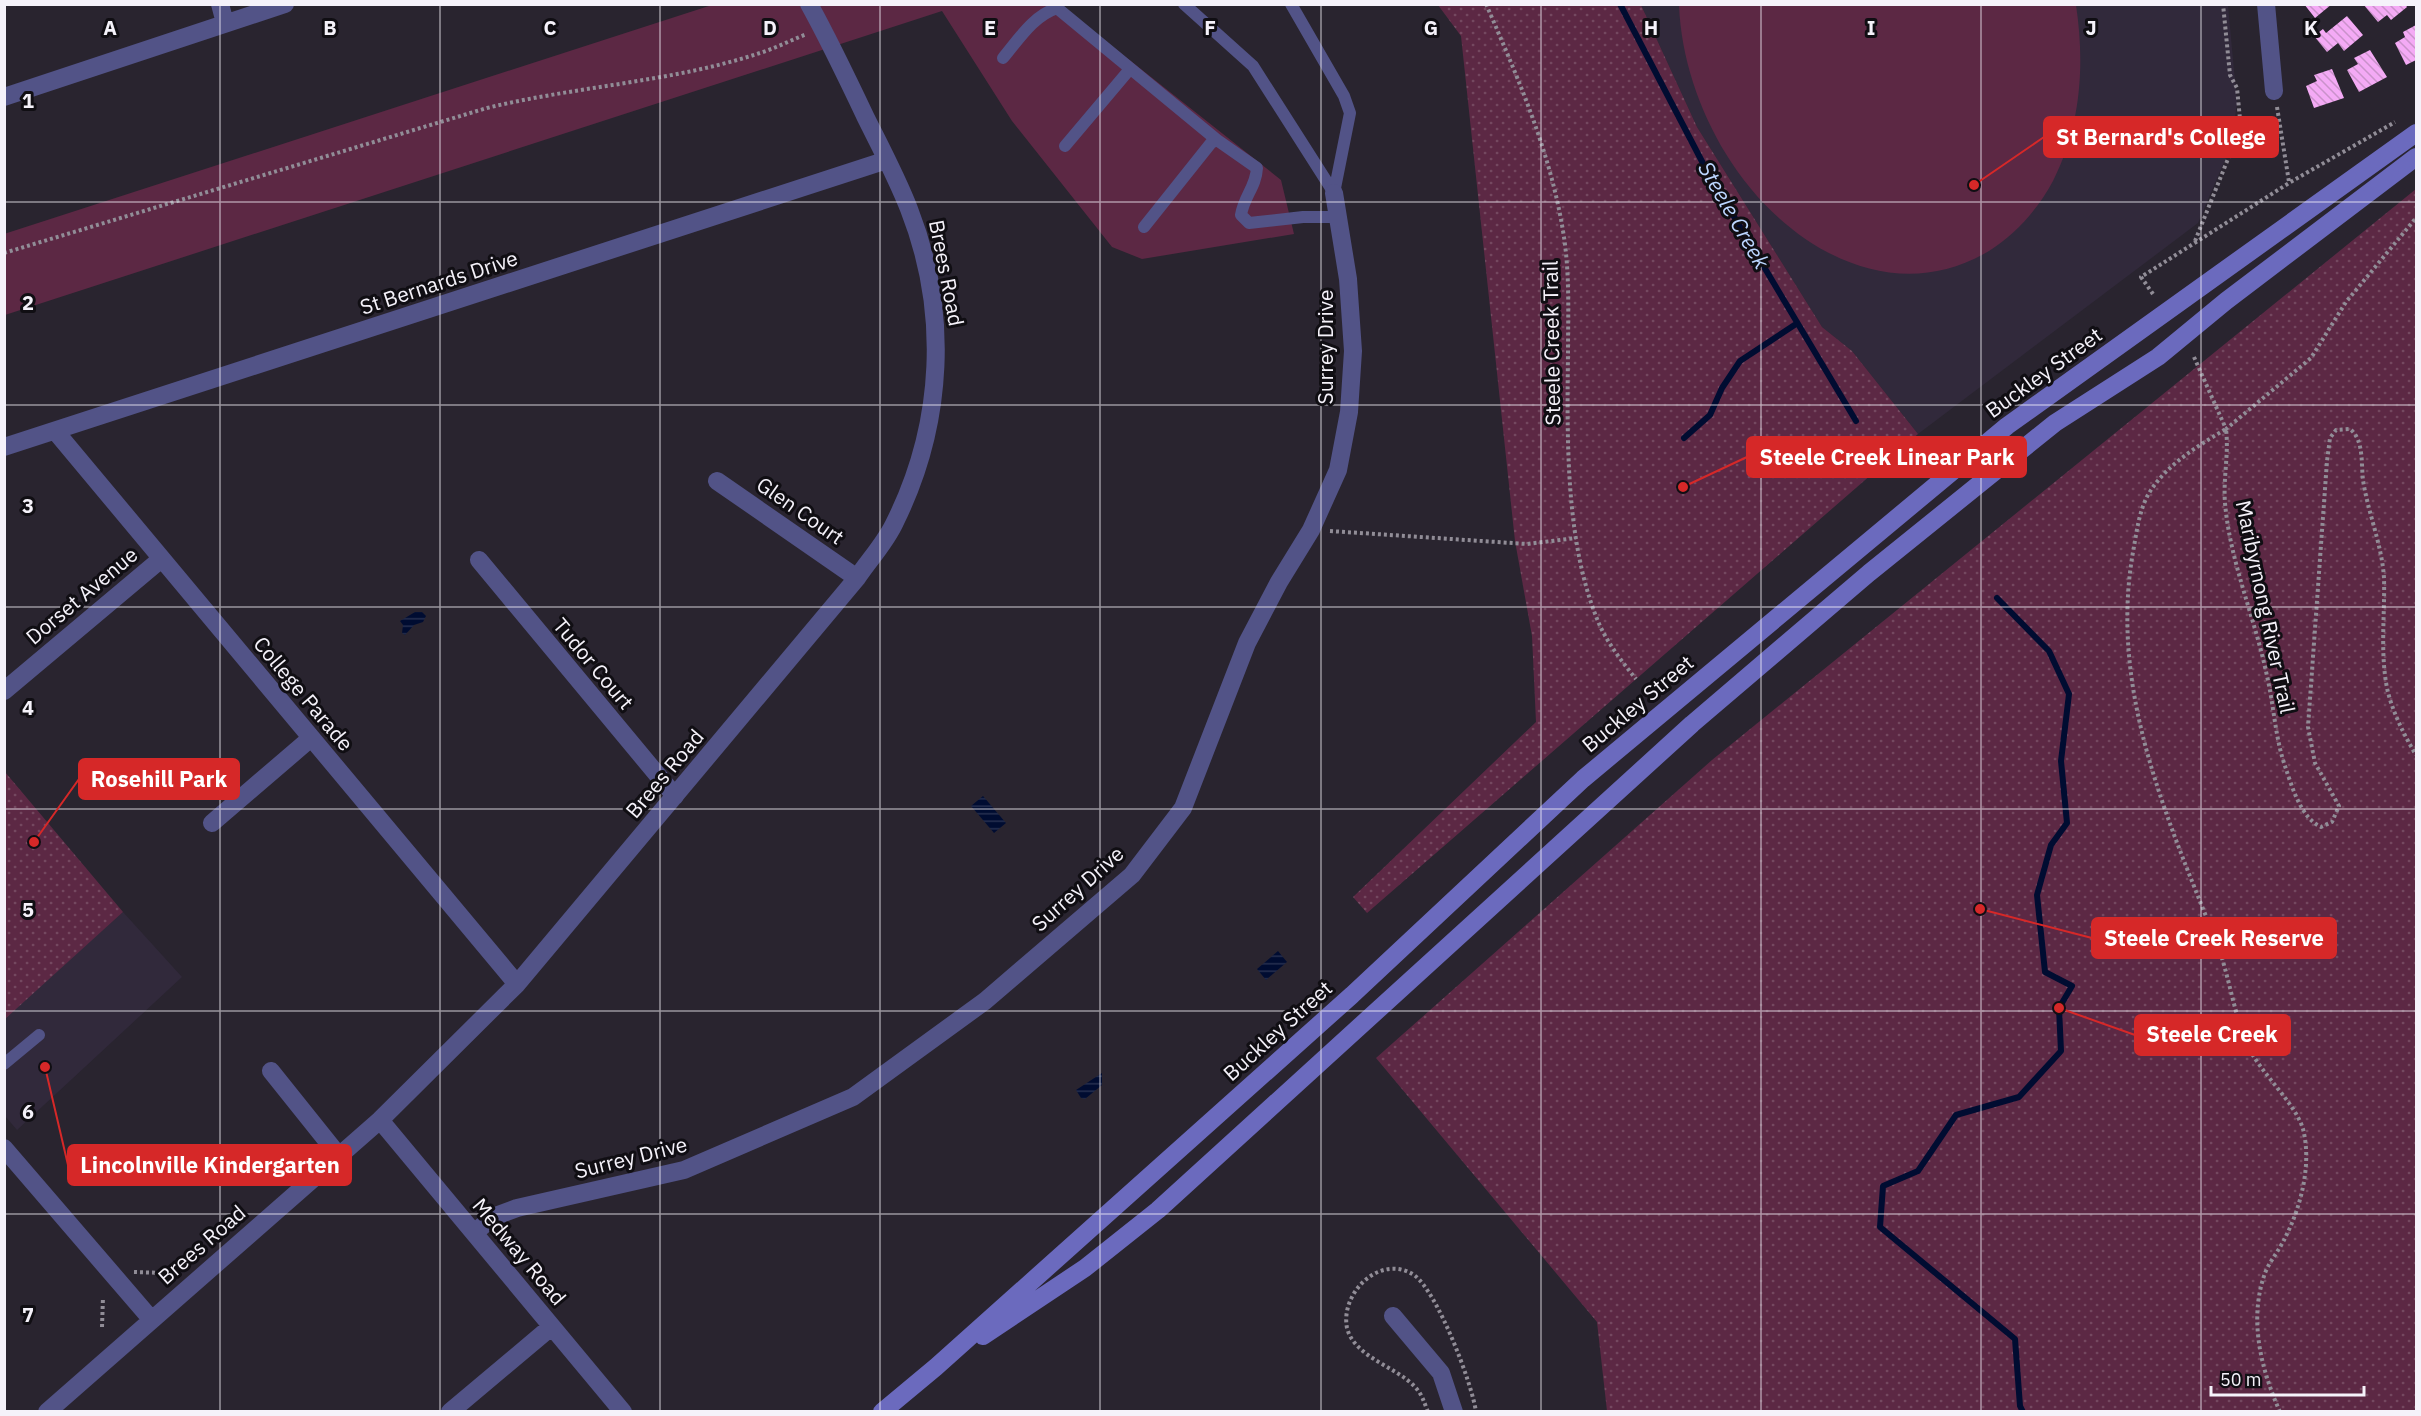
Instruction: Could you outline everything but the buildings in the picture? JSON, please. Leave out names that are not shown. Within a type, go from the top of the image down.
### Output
[{"type":"main road","name":"Buckley Street","points":[[882,1412],[936,1367],[1352,995],[1583,779],[2007,426],[2416,133]]},
{"type":"main road","name":"Buckley Street","points":[[936,1367],[1085,1268],[1158,1210],[1692,724],[1869,573],[2055,423],[2158,357],[2226,301],[2416,157]]},
{"type":"street","points":[[220,4],[225,23]]},
{"type":"street","points":[[4,97],[285,4]]},
{"type":"street","name":"Brees Road","points":[[47,1412],[380,1120],[517,984],[857,578],[895,523],[915,473],[931,422],[938,368],[936,315],[924,257],[910,209],[809,4]]},
{"type":"street","points":[[2266,4],[2274,91]]},
{"type":"street","name":"St Bernards Drive","points":[[4,447],[56,432],[887,160]]},
{"type":"street","name":"Surrey Drive","points":[[474,1233],[493,1217],[516,1208],[684,1170],[853,1097],[985,1001],[1132,875],[1183,808],[1246,643],[1279,582],[1311,530],[1338,470],[1349,412],[1353,351],[1348,279],[1334,193]]},
{"type":"street","name":"College Parade","points":[[56,432],[160,560],[517,984]]},
{"type":"street","name":"Glen Court","points":[[717,481],[857,578]]},
{"type":"street","name":"Dorset Avenue","points":[[4,691],[160,560]]},
{"type":"street","name":"Tudor Court","points":[[479,560],[675,796]]},
{"type":"street","points":[[212,823],[311,738]]},
{"type":"street","points":[[271,1071],[339,1156]]},
{"type":"street","name":"Medway Road","points":[[380,1120],[623,1412]]},
{"type":"street","points":[[4,1148],[151,1319]]},
{"type":"street","points":[[1393,1316],[1441,1373],[1454,1412]]},
{"type":"street","points":[[450,1412],[551,1327]]},
{"type":"lane","points":[[1184,4],[1253,66],[1334,193]]},
{"type":"lane","points":[[1291,4],[1344,96],[1350,113],[1334,193]]},
{"type":"lane","points":[[1003,58],[1028,26],[1047,11],[1057,8],[1217,140],[1257,168],[1256,182],[1243,204],[1241,215],[1249,223],[1303,217],[1338,217]]},
{"type":"lane","points":[[1065,146],[1130,69]]},
{"type":"lane","points":[[1144,227],[1211,143],[1217,140]]},
{"type":"lane","points":[[4,1064],[39,1035]]},
{"type":"path","name":"Steele Creek Trail","points":[[1486,4],[1528,103],[1544,149],[1563,232],[1569,283],[1568,404],[1576,538],[1600,627],[1636,679]]},
{"type":"path","points":[[2195,242],[2236,139],[2240,119],[2240,101],[2228,64],[2223,4]]},
{"type":"path","points":[[4,253],[488,108],[532,97],[671,74],[760,53],[822,28]]},
{"type":"path","points":[[2274,91],[2289,183]]},
{"type":"path","points":[[2153,294],[2141,277],[2289,183],[2397,121]]},
{"type":"path","points":[[2280,1412],[2262,1365],[2258,1315],[2259,1292],[2265,1272],[2294,1222],[2302,1194],[2306,1150],[2302,1128],[2248,1046],[2221,956],[2180,854],[2149,760],[2131,686],[2127,634],[2128,580],[2145,500],[2152,488],[2186,455],[2226,429],[2311,358],[2346,302],[2416,218]]},
{"type":"path","points":[[2194,357],[2226,429]]},
{"type":"path","name":"Maribyrnong River Trail","points":[[2226,429],[2225,502],[2232,544],[2267,676],[2285,766],[2303,809],[2315,824],[2321,827],[2332,822],[2339,806],[2315,763],[2308,727],[2328,447],[2334,433],[2343,428],[2350,429],[2358,437],[2368,504],[2382,559],[2383,658],[2388,689],[2394,711],[2416,755]]},
{"type":"path","points":[[1311,530],[1527,544],[1576,538]]},
{"type":"path","points":[[134,1272],[164,1273]]},
{"type":"path","points":[[102,1326],[103,1297]]},
{"type":"shaded area","points":[[715,4],[1060,5],[1281,180],[1294,234],[1142,259],[1112,247],[1012,121],[942,11],[5,315],[4,234]]},
{"type":"shaded area","points":[[1438,5],[1641,5],[1697,127],[1822,327],[1852,351],[1918,434],[1367,913],[1353,897],[1536,722],[1532,636],[1515,541],[1461,36]]},
{"type":"shaded area","points":[[1641,5],[2228,5],[2237,103],[2231,146],[2198,223],[1918,434],[1852,351],[1822,327],[1697,127]]},
{"type":"shaded area","points":[[1679,5],[2076,5],[2080,50],[2078,95],[2070,139],[2053,181],[2033,211],[2008,237],[1989,251],[1951,268],[1913,274],[1876,270],[1840,258],[1807,240],[1776,215],[1749,186],[1726,154],[1716,137],[1693,82],[1683,44]]},
{"type":"shaded area","points":[[2416,189],[2416,1411],[1607,1411],[1597,1322],[1376,1058],[1712,760]]},
{"type":"shaded area","points":[[5,772],[123,912],[5,1019]]},
{"type":"shaded area","points":[[123,912],[182,977],[17,1130],[5,1116],[4,1018]]},
{"type":"water","points":[[415,612],[422,612],[426,616],[423,622],[414,625],[405,635],[402,633],[403,625],[400,621]]},
{"type":"water","points":[[983,796],[1006,823],[994,833],[971,806]]},
{"type":"water","points":[[1278,951],[1287,962],[1266,980],[1257,969]]},
{"type":"water","points":[[1102,1073],[1102,1085],[1085,1099],[1081,1098],[1076,1090]]},
{"type":"waterway","name":"Steele Creek","points":[[1620,4],[1708,173],[1856,421]]},
{"type":"waterway","points":[[1684,438],[1710,415],[1722,388],[1740,361],[1796,324]]},
{"type":"waterway","name":"Steele Creek","points":[[1997,598],[2049,651],[2069,694],[2061,761],[2067,823],[2051,845],[2037,895],[2045,972],[2072,986],[2059,1008],[2061,1051],[2019,1097],[1956,1115],[1918,1171],[1883,1186],[1880,1227],[2015,1339],[2020,1406],[2023,1412]]},
{"type":"place","name":"St Bernard's College","points":[[1974,185]]},
{"type":"place","name":"Steele Creek Linear Park","points":[[1683,487]]},
{"type":"place","name":"Rosehill Park","points":[[34,842]]},
{"type":"place","name":"Steele Creek Reserve","points":[[1980,909]]},
{"type":"place","name":"Steele Creek","points":[[2059,1008]]},
{"type":"place","name":"Lincolnville Kindergarten","points":[[45,1067]]}]
